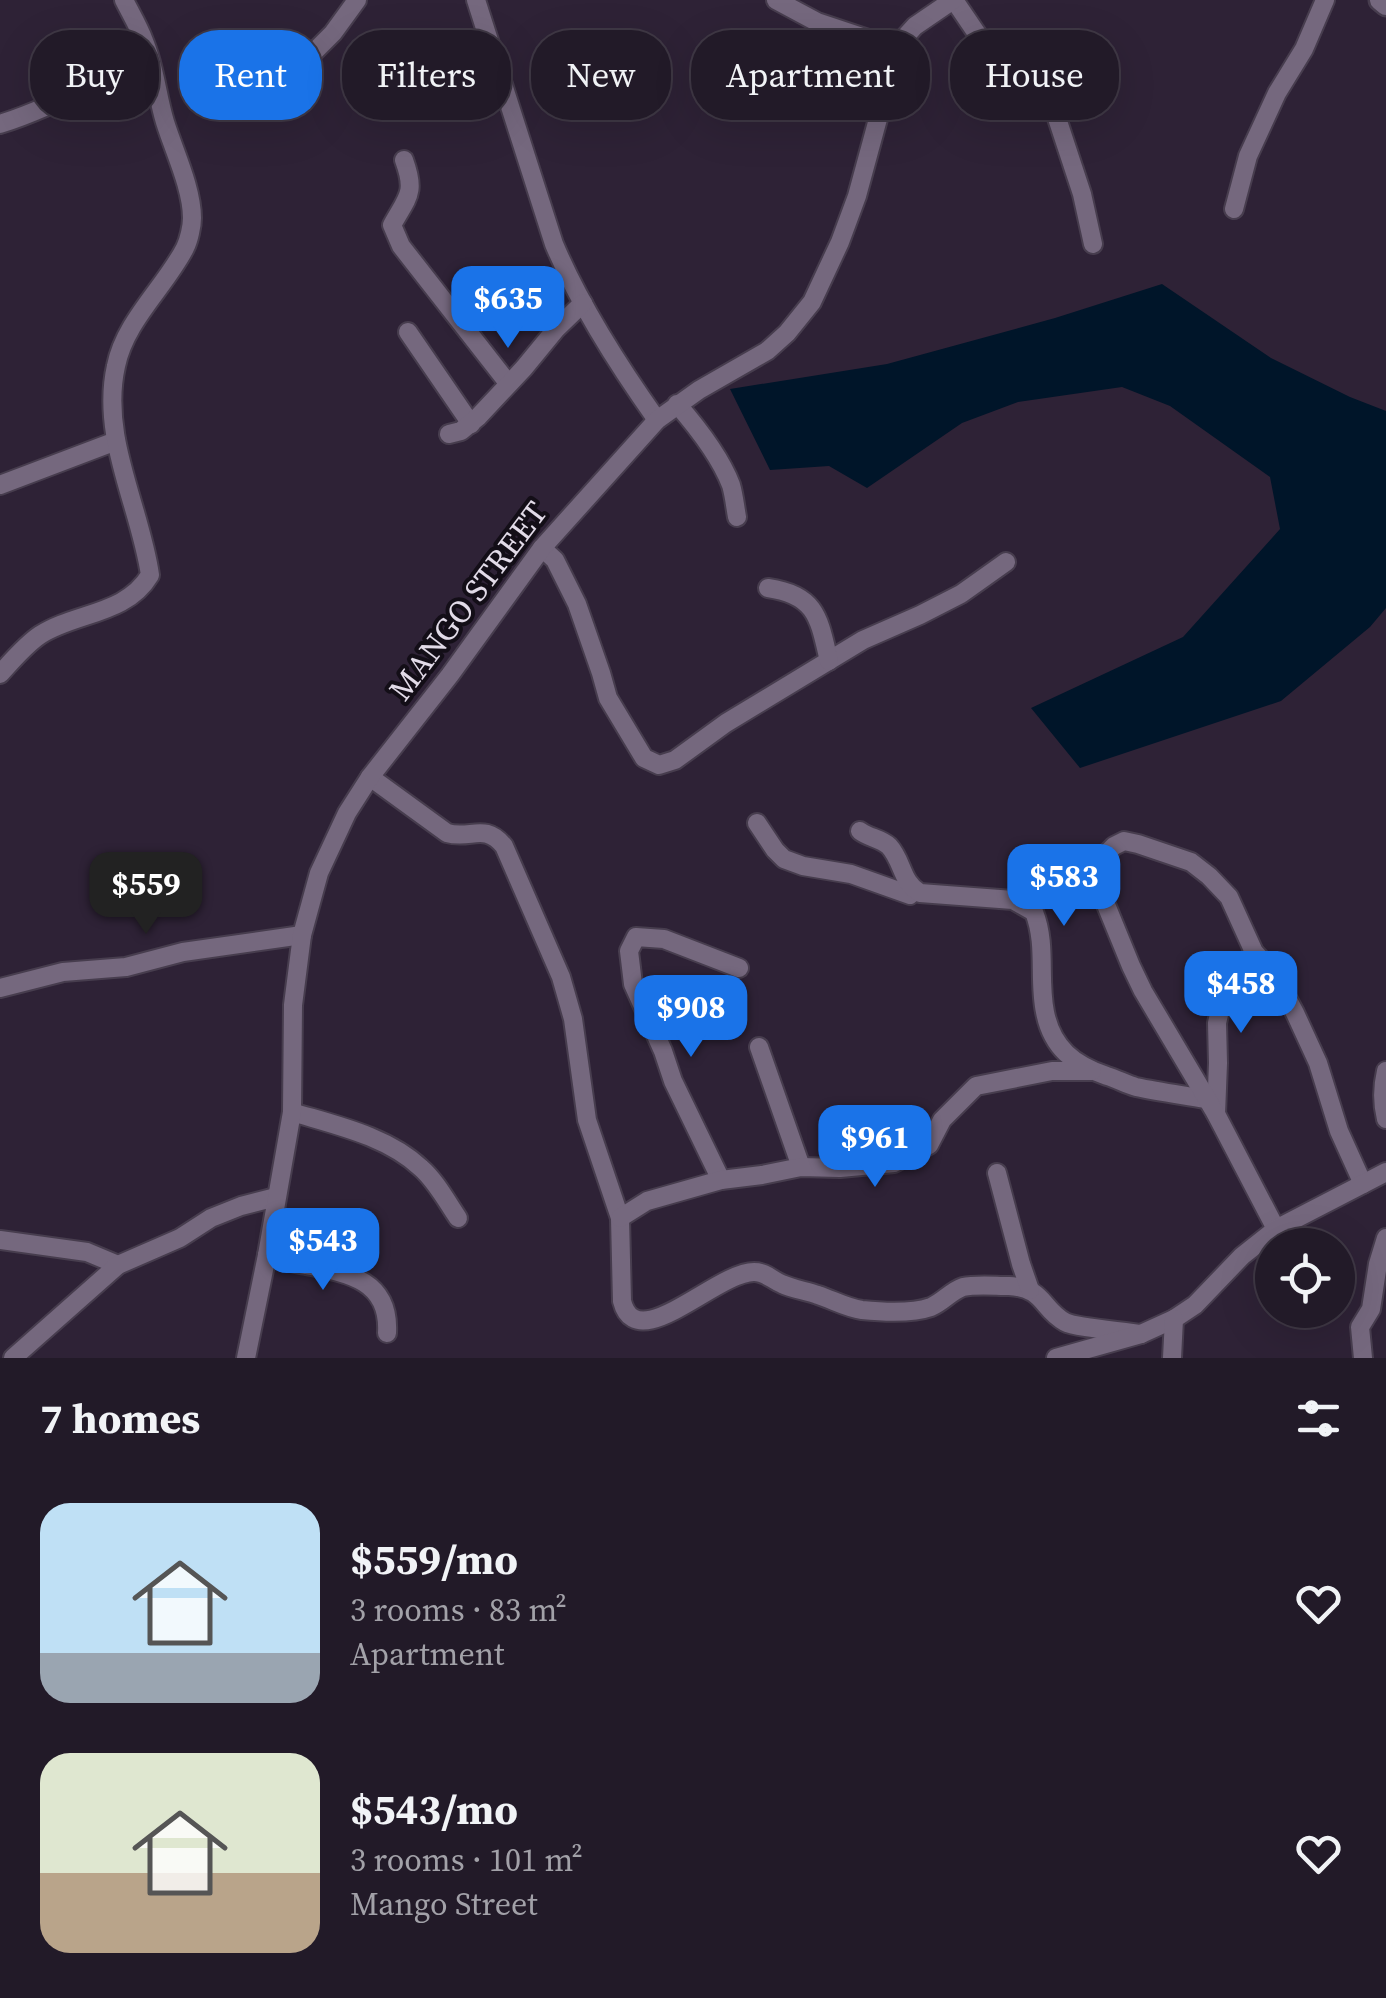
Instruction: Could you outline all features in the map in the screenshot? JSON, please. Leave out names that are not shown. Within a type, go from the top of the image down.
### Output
[{"type":"street","points":[[124,0],[139,30]]},
{"type":"street","points":[[322,44],[357,0]]},
{"type":"street","points":[[476,0],[567,276],[624,374],[657,420]]},
{"type":"street","points":[[776,0],[842,30]]},
{"type":"street","points":[[911,30],[954,0],[990,53],[1027,75],[1050,100],[1082,194],[1093,244]]},
{"type":"street","points":[[1234,209],[1248,156],[1277,93],[1304,49],[1324,0]]},
{"type":"street","points":[[1380,0],[1386,4]]},
{"type":"street","points":[[0,674],[40,636],[120,604],[150,575],[116,442],[114,396],[115,367],[123,342],[187,245],[192,218],[159,96]]},
{"type":"street","points":[[0,124],[30,114]]},
{"type":"street","name":"MANGO STREET","points":[[246,1358],[292,1112],[293,1006],[302,935],[319,874],[348,813],[370,777],[542,548],[657,420],[767,351],[812,302],[857,196],[878,120]]},
{"type":"street","points":[[404,160],[411,191],[392,225],[394,232],[508,383]]},
{"type":"street","points":[[449,434],[462,432],[471,424],[583,303]]},
{"type":"street","points":[[408,332],[471,424]]},
{"type":"street","points":[[677,404],[724,470],[732,487],[737,517]]},
{"type":"street","points":[[0,485],[116,442]]},
{"type":"street","points":[[542,548],[556,560],[576,604],[608,698],[644,758],[659,765],[675,760],[863,640],[961,594],[1006,562]]},
{"type":"street","points":[[768,588],[805,601],[815,610],[829,661]]},
{"type":"street","points":[[370,777],[446,833],[462,836],[486,832],[504,846],[561,978],[573,1019],[587,1120],[620,1218],[624,1312],[633,1322],[646,1327],[663,1322],[724,1282],[754,1272],[857,1309],[882,1311],[933,1306],[967,1286],[1012,1286],[1030,1290],[1068,1324],[1141,1334]]},
{"type":"street","points":[[757,823],[784,858],[803,866],[851,874],[910,895]]},
{"type":"street","points":[[860,830],[890,847],[909,887],[920,893],[1012,900],[1034,912],[1041,934],[1045,1012],[1052,1034],[1072,1060],[1092,1072],[1132,1086],[1211,1106]]},
{"type":"street","points":[[1275,1228],[1132,966],[1102,895],[1098,873],[1099,861],[1114,846],[1124,842],[1138,844],[1192,862],[1228,897],[1254,952],[1273,972],[1318,1063],[1339,1131],[1363,1184]]},
{"type":"street","points":[[0,988],[63,972],[126,968],[183,952],[302,935]]},
{"type":"street","points":[[722,1180],[673,1082],[664,1051],[633,984],[629,950],[636,937],[664,939],[740,968]]},
{"type":"street","points":[[1211,1106],[1218,1063],[1216,1024],[1221,1006],[1235,976],[1254,952]]},
{"type":"street","points":[[759,1048],[801,1166]]},
{"type":"street","points":[[620,1218],[647,1202],[722,1180],[801,1166],[840,1168],[894,1163],[929,1145],[942,1120],[976,1086],[1052,1071],[1092,1072]]},
{"type":"street","points":[[1386,1071],[1386,1120]]},
{"type":"street","points":[[292,1112],[363,1134],[401,1152],[423,1169],[458,1218]]},
{"type":"street","points":[[1278,1228],[1386,1172]]},
{"type":"street","points":[[997,1173],[1030,1290]]},
{"type":"street","points":[[13,1358],[118,1265],[180,1238],[211,1218],[276,1196]]},
{"type":"street","points":[[1363,1358],[1360,1328],[1371,1309],[1386,1238]]},
{"type":"street","points":[[0,1240],[88,1252],[118,1265]]},
{"type":"street","points":[[1056,1358],[1141,1334],[1174,1319],[1195,1305],[1255,1246]]},
{"type":"street","points":[[267,1255],[358,1277],[383,1303],[387,1333]]},
{"type":"street","points":[[1172,1358],[1174,1319]]},
{"type":"water","points":[[1162,284],[1271,358],[1386,411],[1386,608],[1370,627],[1281,701],[1080,768],[1031,708],[1183,637],[1280,529],[1270,477],[1170,406],[1122,387],[1018,402],[962,423],[867,488],[829,466],[770,470],[730,389],[887,364]]}]
